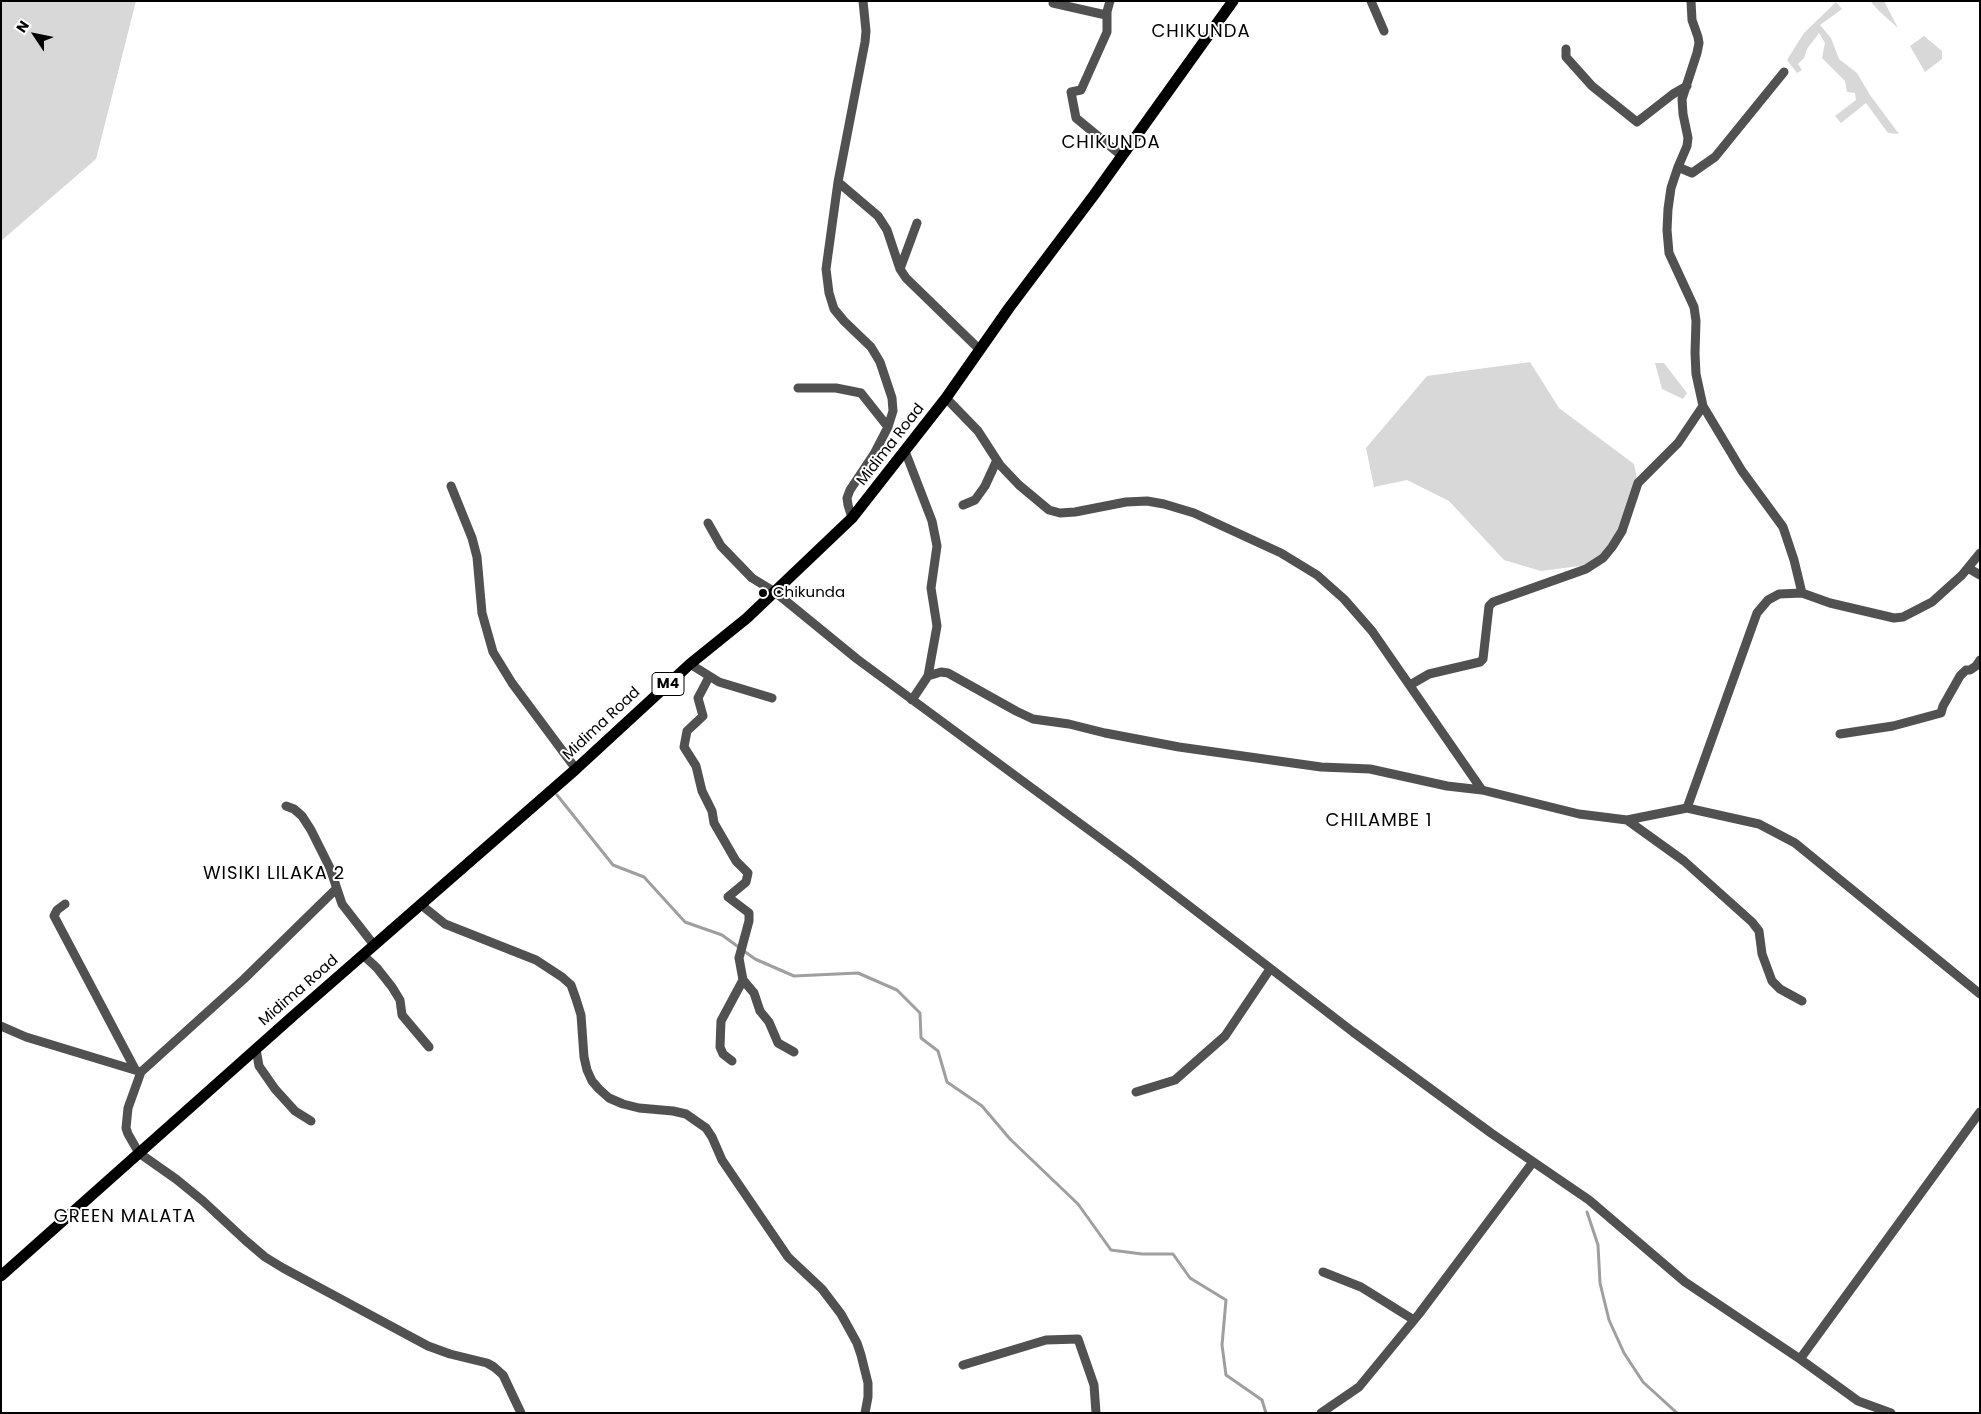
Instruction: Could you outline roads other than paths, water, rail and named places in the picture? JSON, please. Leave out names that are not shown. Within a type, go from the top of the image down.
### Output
[{"type":"main road","name":"Midima Road","points":[[1,1276],[420,904],[576,769],[690,664],[775,592],[852,518],[946,398],[1009,308],[1122,156],[1233,1]]},
{"type":"street","points":[[852,518],[847,498],[850,490],[874,454],[888,427],[893,411],[892,398],[880,362],[871,347],[834,309],[829,293],[826,269],[838,182],[865,42],[866,31],[863,1]]},
{"type":"street","points":[[1110,1],[1107,12],[1107,32],[1081,90],[1071,92],[1076,118],[1122,156]]},
{"type":"street","points":[[1371,1],[1384,30]]},
{"type":"street","points":[[1691,1],[1692,20],[1699,43],[1682,100],[1688,138],[1687,146],[1671,188],[1667,230],[1669,253],[1694,307],[1696,321],[1696,374],[1703,406],[1742,470],[1783,527],[1802,593]]},
{"type":"street","points":[[1053,3],[1106,15],[1107,12]]},
{"type":"street","points":[[1566,49],[1566,57],[1592,86],[1637,122],[1673,94],[1687,86]]},
{"type":"street","points":[[1678,167],[1692,173],[1715,157],[1784,72]]},
{"type":"street","points":[[838,182],[878,216],[887,230],[900,270],[906,278],[980,350]]},
{"type":"street","points":[[900,270],[918,223]]},
{"type":"street","points":[[798,388],[836,388],[861,393],[888,427]]},
{"type":"street","points":[[946,398],[978,431],[997,460],[1019,485],[1049,510],[1060,513],[1075,512],[1126,502],[1147,501],[1164,504],[1194,513],[1297,562],[1317,574],[1372,630],[1482,790]]},
{"type":"street","points":[[1410,685],[1429,674],[1480,662],[1483,659],[1489,606],[1493,602],[1586,569],[1603,558],[1622,531],[1638,483],[1678,443],[1703,406]]},
{"type":"street","points":[[905,451],[936,534],[936,558],[930,588],[937,626],[928,676],[912,700]]},
{"type":"street","points":[[963,505],[974,500],[984,486],[997,460]]},
{"type":"street","points":[[451,486],[472,538],[477,558],[482,613],[493,652],[512,683],[576,769]]},
{"type":"street","points":[[708,523],[718,542],[742,570],[752,578],[775,592],[857,659],[1131,861],[1368,1043],[1589,1200],[1685,1282],[1800,1359],[1858,1401],[1891,1413]]},
{"type":"street","points":[[1687,808],[1762,605],[1779,594],[1802,593],[1830,603],[1894,618],[1904,617],[1932,602],[1968,568],[1980,553]]},
{"type":"street","points":[[1968,568],[1980,575]]},
{"type":"street","points":[[1840,734],[1893,726],[1942,713],[1942,706],[1960,676],[1966,670],[1976,666],[1980,660]]},
{"type":"street","points":[[690,664],[719,682],[772,698]]},
{"type":"street","points":[[928,676],[941,672],[948,673],[1016,712],[1043,721],[1069,724],[1179,747],[1321,766],[1370,769],[1447,786],[1482,790],[1578,814],[1627,820],[1687,808],[1759,824],[1795,843],[1980,994]]},
{"type":"street","points":[[709,677],[698,698],[703,716],[687,731],[684,747],[696,766],[702,791],[712,810],[714,823],[736,861],[748,873],[746,882],[728,897],[749,913],[749,922],[738,958],[743,980],[754,993],[760,1011],[769,1022],[778,1043],[794,1052]]},
{"type":"street","points":[[286,806],[294,809],[302,816],[314,835],[330,868],[342,904],[374,945]]},
{"type":"street","points":[[1627,820],[1684,861],[1752,922],[1759,932],[1762,954],[1772,981],[1780,989],[1802,1001]]},
{"type":"street","points":[[336,889],[244,979],[138,1071],[128,1108],[126,1128],[128,1134],[139,1153],[182,1183],[265,1257],[428,1346],[450,1354],[487,1363],[494,1367],[503,1376],[521,1413]]},
{"type":"street","points":[[65,904],[57,910],[54,916],[138,1071]]},
{"type":"street","points":[[420,904],[445,924],[536,960],[562,977],[571,986],[581,1015],[587,1070],[599,1090],[609,1098],[639,1108],[686,1114],[706,1128],[722,1160],[788,1257],[822,1290],[845,1321],[857,1343],[868,1383],[865,1413]]},
{"type":"street","points":[[363,955],[377,968],[392,987],[400,1000],[402,1015],[430,1048]]},
{"type":"street","points":[[1136,1092],[1175,1080],[1225,1036],[1270,969]]},
{"type":"street","points":[[732,1061],[723,1054],[720,1047],[721,1021],[743,980]]},
{"type":"street","points":[[1,1026],[26,1037],[138,1071]]},
{"type":"street","points":[[256,1049],[259,1066],[275,1089],[295,1111],[311,1121]]},
{"type":"street","points":[[1800,1359],[1980,1112]]},
{"type":"street","points":[[1321,1413],[1359,1387],[1414,1320],[1533,1162]]},
{"type":"street","points":[[1323,1272],[1361,1287],[1414,1320]]},
{"type":"street","points":[[963,1365],[1046,1340],[1078,1339],[1094,1385],[1096,1413]]},
{"type":"waterway","points":[[557,795],[613,865],[644,877],[685,922],[722,935],[755,959],[794,976],[858,973],[897,990],[920,1013],[921,1038],[938,1051],[947,1082],[982,1106],[1010,1139],[1078,1204],[1111,1250],[1142,1254],[1173,1254],[1190,1278],[1226,1300],[1222,1345],[1226,1375],[1262,1400],[1266,1413]]},
{"type":"waterway","points":[[1587,1212],[1598,1245],[1600,1283],[1609,1320],[1624,1353],[1643,1382],[1677,1413]]},
{"type":"place","name":"Chikunda","points":[[763,593]]},
{"type":"district","name":"CHIKUNDA","points":[[1201,32]]},
{"type":"district","name":"CHIKUNDA","points":[[1111,143]]},
{"type":"district","name":"CHILAMBE 1","points":[[1379,821]]},
{"type":"district","name":"WISIKI LILAKA 2","points":[[274,874]]},
{"type":"district","name":"GREEN MALATA","points":[[125,1217]]}]
